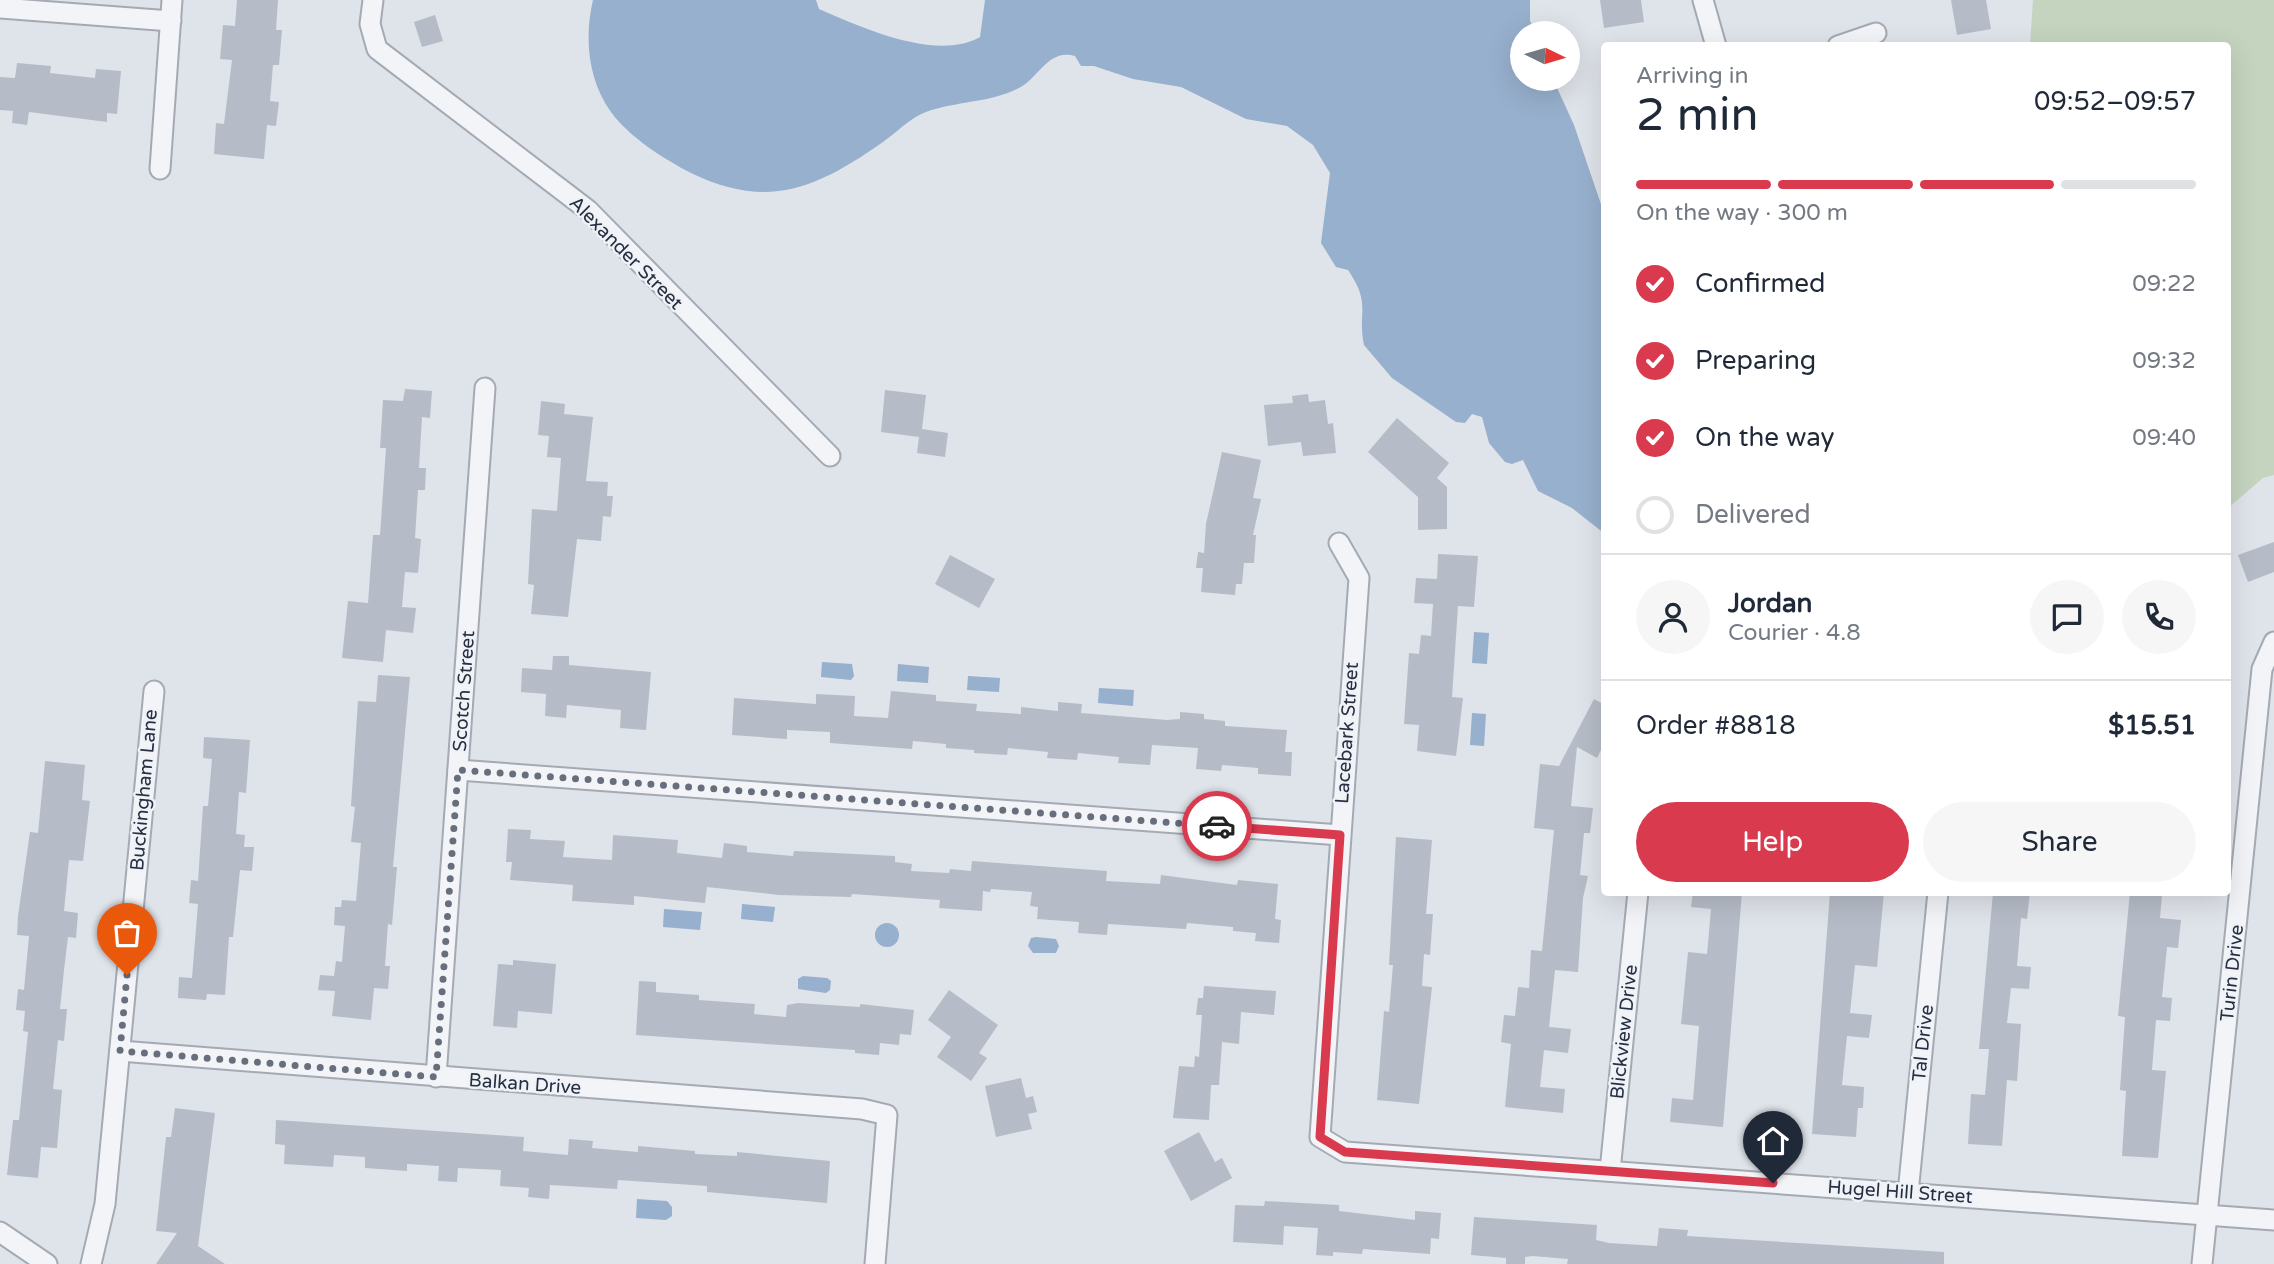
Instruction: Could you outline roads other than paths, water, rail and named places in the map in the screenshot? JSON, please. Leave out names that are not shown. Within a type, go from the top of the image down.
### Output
[{"type":"street","points":[[160,169],[172,0]]},
{"type":"street","name":"Alexander Street","points":[[373,0],[370,24],[377,50],[588,210],[830,456]]},
{"type":"street","points":[[1703,0],[1715,42]]},
{"type":"street","points":[[0,8],[171,21]]},
{"type":"street","points":[[1850,42],[1876,33]]},
{"type":"street","name":"Scotch Street","points":[[436,1077],[485,388]]},
{"type":"street","name":"Lacebark Street","points":[[1320,1137],[1359,578],[1339,543]]},
{"type":"street","name":"Turin Drive","points":[[2202,1264],[2262,668],[2274,642]]},
{"type":"street","name":"Buckingham Lane","points":[[91,1264],[105,1204],[154,691]]},
{"type":"street","points":[[458,770],[1340,835]]},
{"type":"street","name":"Blickview Drive","points":[[1610,1171],[1637,896]]},
{"type":"street","name":"Tal Drive","points":[[1908,1193],[1938,896]]},
{"type":"street","name":"Balkan Drive","points":[[120,1051],[862,1109],[887,1115],[875,1264]]},
{"type":"street","name":"Hugel Hill Street","points":[[1320,1137],[1345,1152],[2274,1220]]},
{"type":"street","points":[[0,1232],[47,1264]]},
{"type":"water","points":[[593,0],[816,0],[819,9],[877,32],[921,44],[942,46],[962,44],[980,37],[985,0],[1530,0],[1530,21],[1510,21],[1510,91],[1558,91],[1574,125],[1601,204],[1601,531],[1572,508],[1538,491],[1523,460],[1512,464],[1505,462],[1489,443],[1482,417],[1472,414],[1465,423],[1456,422],[1392,378],[1364,345],[1360,292],[1348,270],[1336,267],[1321,243],[1330,173],[1313,145],[1287,126],[1246,119],[1181,87],[1133,79],[1094,66],[1081,66],[1075,56],[1066,55],[1050,60],[1026,84],[1008,93],[937,108],[920,115],[859,158],[813,182],[767,192],[744,190],[718,184],[691,173],[648,147],[618,121],[597,86],[590,58],[589,29]]},
{"type":"water","points":[[1474,632],[1489,633],[1487,664],[1472,663]]},
{"type":"water","points":[[822,662],[852,664],[854,676],[851,680],[821,677]]},
{"type":"water","points":[[898,664],[929,667],[928,683],[897,681]]},
{"type":"water","points":[[968,676],[1000,678],[999,692],[967,690]]},
{"type":"water","points":[[1099,688],[1134,690],[1133,706],[1098,703]]},
{"type":"water","points":[[1472,713],[1486,714],[1484,746],[1470,745]]},
{"type":"water","points":[[742,904],[775,907],[773,922],[741,919]]},
{"type":"water","points":[[664,909],[702,912],[700,930],[663,927]]},
{"type":"water","points":[[887,923],[898,930],[899,935],[892,946],[887,947],[876,940],[875,935],[882,924]]},
{"type":"water","points":[[1031,938],[1056,939],[1059,946],[1056,953],[1033,953],[1028,946]]},
{"type":"water","points":[[803,976],[827,978],[831,981],[830,990],[826,993],[798,989],[798,979]]},
{"type":"water","points":[[637,1199],[667,1201],[672,1207],[672,1216],[666,1220],[636,1218]]}]
